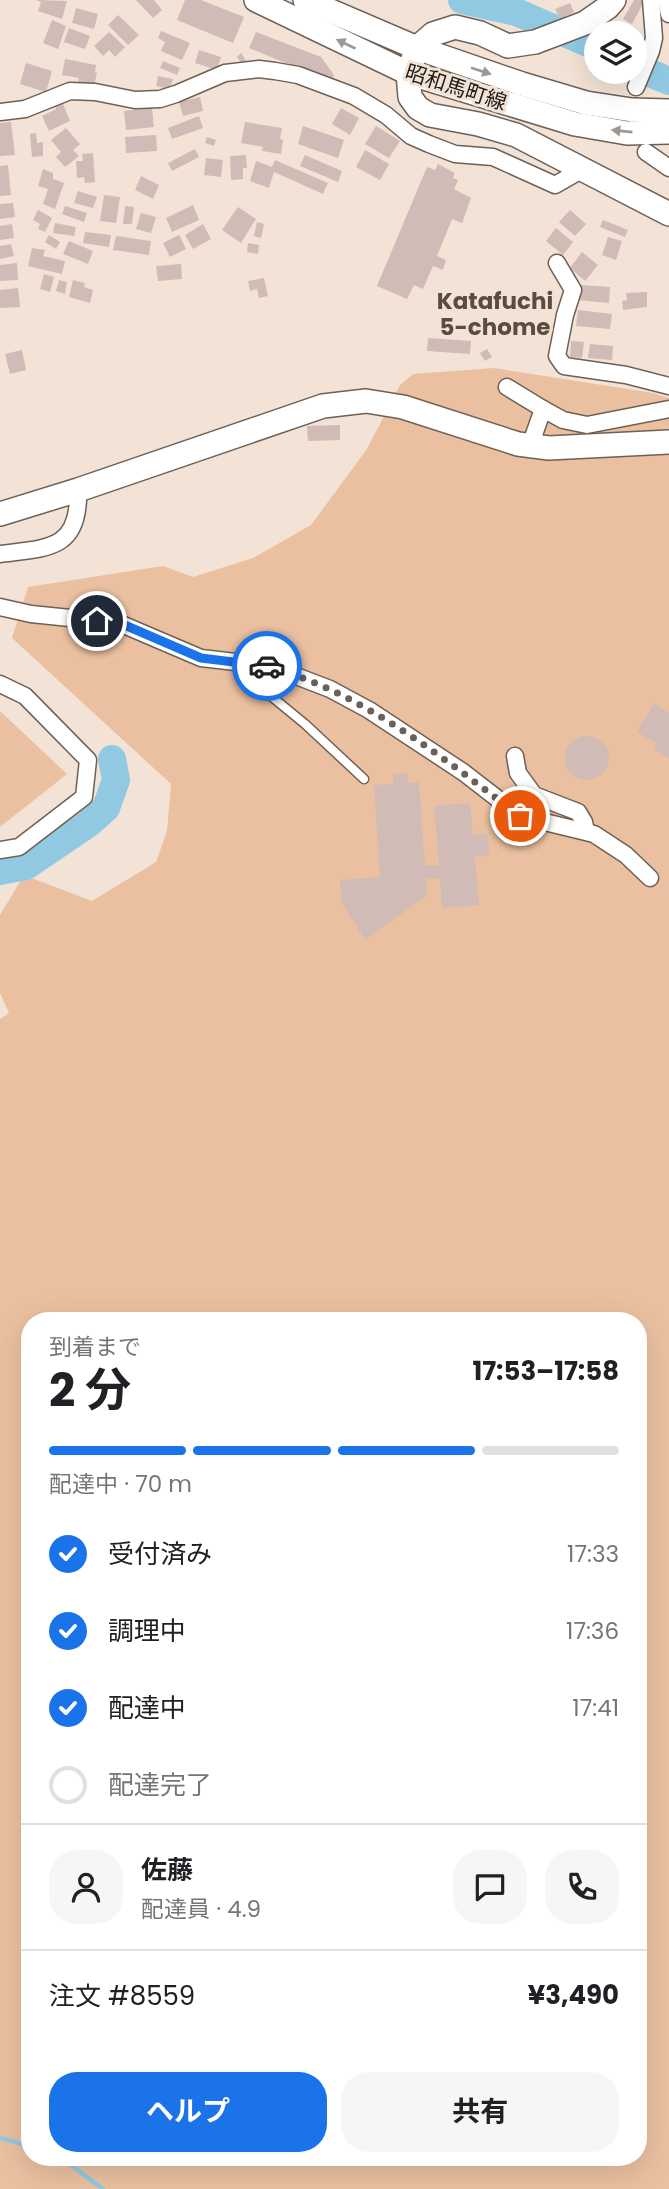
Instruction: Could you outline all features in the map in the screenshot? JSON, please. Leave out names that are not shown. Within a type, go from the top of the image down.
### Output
[{"type":"street","name":"昭和馬町線","points":[[256,0],[408,73],[575,124],[627,133],[669,132]]},
{"type":"street","name":"昭和馬町線","points":[[305,0],[417,48],[586,103],[632,110],[669,111]]},
{"type":"street","points":[[614,0],[585,23],[535,42],[508,46],[480,33],[455,27],[433,34],[417,48],[408,73],[410,97],[430,115],[478,124],[516,135],[669,214]]},
{"type":"street","points":[[636,88],[654,38],[651,0]]},
{"type":"street","points":[[666,0],[669,14]]},
{"type":"street","points":[[0,112],[25,108],[70,91],[95,92],[135,100],[160,99],[225,73],[259,69],[298,75],[354,96],[411,136],[429,144],[455,154],[492,157],[555,185],[583,169]]},
{"type":"street","points":[[646,152],[669,168]]},
{"type":"street","points":[[557,263],[573,290],[557,356],[564,366],[626,375],[669,386]]},
{"type":"street","points":[[507,387],[563,420],[587,425],[669,409]]},
{"type":"street","points":[[0,514],[323,406],[366,401],[402,407],[530,446],[549,448],[669,442]]},
{"type":"street","points":[[530,446],[543,409]]},
{"type":"street","points":[[0,554],[58,544],[75,521],[79,506],[78,490]]},
{"type":"street","points":[[0,607],[31,614],[120,623],[201,658],[271,666],[330,689],[369,710],[463,772],[520,816],[594,834],[626,855],[650,878]]},
{"type":"street","points":[[0,684],[25,696],[88,760],[84,797],[19,847],[0,850]]},
{"type":"street","points":[[515,756],[518,773],[534,795],[578,812],[586,831]]},
{"type":"lane","points":[[227,660],[305,724],[364,779]]},
{"type":"shaded area","points":[[494,368],[653,393],[669,398],[669,2189],[0,2189],[0,1019],[9,1013],[0,993],[0,915],[24,875],[92,901],[156,862],[167,831],[171,784],[12,638],[28,587],[163,566],[193,577],[253,558],[311,525],[367,449],[400,385],[413,374]]},
{"type":"shaded area","points":[[0,711],[67,774],[0,827]]},
{"type":"building","points":[[36,0],[67,1],[62,19],[38,11],[41,2]]},
{"type":"building","points":[[136,0],[154,0],[162,10],[153,18]]},
{"type":"building","points":[[185,0],[201,0],[244,17],[233,43],[177,20]]},
{"type":"building","points":[[634,0],[645,0],[634,21],[623,19]]},
{"type":"building","points":[[570,3],[574,12],[560,19],[555,9]]},
{"type":"building","points":[[76,8],[98,14],[94,29],[72,23]]},
{"type":"building","points":[[118,15],[139,35],[128,45],[108,25]]},
{"type":"building","points":[[52,20],[66,26],[58,49],[43,43]]},
{"type":"building","points":[[69,28],[90,36],[85,49],[64,42]]},
{"type":"building","points":[[161,31],[190,43],[182,60],[161,51],[165,42],[158,38]]},
{"type":"building","points":[[109,32],[125,47],[115,57],[109,50],[103,56],[94,46]]},
{"type":"building","points":[[256,32],[321,57],[334,75],[331,82],[249,48]]},
{"type":"building","points":[[199,50],[221,57],[217,70],[195,63]]},
{"type":"building","points":[[241,53],[247,62],[243,65],[237,57]]},
{"type":"building","points":[[65,59],[96,65],[94,86],[78,82],[79,78],[62,75]]},
{"type":"building","points":[[163,61],[180,68],[177,75],[160,68]]},
{"type":"building","points":[[26,63],[52,71],[46,92],[20,84]]},
{"type":"building","points":[[158,76],[173,79],[170,89],[156,86]]},
{"type":"building","points":[[200,97],[203,111],[183,116],[179,102]]},
{"type":"building","points":[[62,101],[70,121],[49,131],[42,116],[56,109],[54,104]]},
{"type":"building","points":[[152,108],[154,127],[126,130],[124,111]]},
{"type":"building","points":[[341,108],[359,118],[350,135],[332,124]]},
{"type":"building","points":[[199,116],[203,128],[172,139],[168,128]]},
{"type":"building","points":[[11,122],[15,155],[0,156],[0,123]]},
{"type":"building","points":[[245,122],[282,128],[281,154],[262,151],[263,147],[241,143]]},
{"type":"building","points":[[303,126],[344,140],[338,158],[298,144]]},
{"type":"building","points":[[376,126],[400,141],[389,158],[365,144]]},
{"type":"building","points":[[66,128],[80,144],[73,150],[79,156],[65,167],[56,157],[61,152],[51,140]]},
{"type":"building","points":[[36,133],[37,143],[43,142],[43,156],[32,157],[30,134]]},
{"type":"building","points":[[156,135],[157,151],[126,153],[125,137]]},
{"type":"building","points":[[207,137],[216,140],[214,146],[205,143]]},
{"type":"building","points":[[195,149],[199,157],[172,171],[168,163]]},
{"type":"building","points":[[365,150],[389,164],[380,180],[356,167]]},
{"type":"building","points":[[93,153],[95,182],[85,183],[84,177],[77,178],[76,161],[83,161],[82,154]]},
{"type":"building","points":[[246,155],[247,168],[243,168],[243,179],[231,180],[230,156]]},
{"type":"building","points":[[305,155],[342,171],[338,182],[300,166]]},
{"type":"building","points":[[206,158],[223,160],[221,177],[204,175]]},
{"type":"building","points":[[275,160],[328,183],[323,194],[274,172],[269,188],[250,181],[256,161],[272,167]]},
{"type":"building","points":[[438,164],[455,173],[453,178],[458,180],[454,189],[471,198],[462,223],[452,219],[437,256],[446,260],[443,270],[433,266],[423,289],[414,285],[407,299],[377,286],[427,167],[435,170]]},
{"type":"building","points":[[8,165],[11,195],[0,196],[0,166]]},
{"type":"building","points":[[43,169],[53,173],[53,179],[64,183],[55,209],[43,204],[48,189],[38,186]]},
{"type":"building","points":[[141,176],[159,185],[153,199],[135,190]]},
{"type":"building","points":[[78,191],[97,197],[93,208],[74,203]]},
{"type":"building","points":[[104,195],[120,197],[116,223],[100,221]]},
{"type":"building","points":[[13,203],[15,217],[0,219],[0,204]]},
{"type":"building","points":[[193,205],[199,220],[172,232],[166,218]]},
{"type":"building","points":[[65,206],[87,213],[84,222],[62,214]]},
{"type":"building","points":[[125,206],[134,207],[132,224],[123,224]]},
{"type":"building","points":[[238,207],[256,219],[241,243],[222,230]]},
{"type":"building","points":[[38,210],[52,218],[45,232],[38,229],[40,224],[33,220]]},
{"type":"building","points":[[570,210],[586,224],[575,236],[559,222]]},
{"type":"building","points":[[141,213],[156,217],[151,233],[136,229]]},
{"type":"building","points":[[603,220],[628,230],[625,237],[600,227]]},
{"type":"building","points":[[257,222],[264,224],[261,238],[254,236]]},
{"type":"building","points":[[55,223],[76,227],[74,236],[53,233]]},
{"type":"building","points":[[12,224],[14,238],[0,240],[0,226]]},
{"type":"building","points":[[203,224],[211,239],[193,249],[185,235]]},
{"type":"building","points":[[556,228],[573,242],[563,255],[546,241]]},
{"type":"building","points":[[85,232],[111,235],[109,247],[83,243]]},
{"type":"building","points":[[49,235],[60,242],[56,249],[45,242]]},
{"type":"building","points":[[179,235],[186,249],[170,257],[163,243]]},
{"type":"building","points":[[116,236],[151,241],[149,255],[113,250]]},
{"type":"building","points":[[608,237],[622,241],[616,260],[602,255]]},
{"type":"building","points":[[69,241],[93,251],[88,264],[63,254]]},
{"type":"building","points":[[248,243],[259,245],[258,254],[247,252]]},
{"type":"building","points":[[11,244],[14,256],[0,259],[0,246]]},
{"type":"building","points":[[32,248],[45,250],[43,256],[65,261],[62,274],[28,266]]},
{"type":"building","points":[[582,252],[598,265],[585,281],[570,268]]},
{"type":"building","points":[[17,263],[18,280],[0,281],[0,265]]},
{"type":"building","points":[[181,264],[182,279],[158,281],[156,266]]},
{"type":"building","points":[[44,274],[54,277],[50,292],[40,289]]},
{"type":"building","points":[[264,278],[268,296],[259,298],[257,289],[250,291],[248,281]]},
{"type":"building","points":[[59,280],[67,282],[65,294],[56,291]]},
{"type":"building","points":[[73,280],[85,283],[84,287],[93,290],[90,303],[69,297]]},
{"type":"building","points":[[579,285],[610,287],[609,303],[577,300]]},
{"type":"building","points":[[18,288],[20,307],[0,308],[0,290]]},
{"type":"building","points":[[647,292],[647,307],[623,310],[622,301],[627,300],[626,293]]},
{"type":"building","points":[[578,310],[612,314],[610,329],[576,326]]},
{"type":"building","points":[[428,338],[471,341],[470,354],[427,351]]},
{"type":"building","points":[[571,341],[584,342],[582,358],[570,357]]},
{"type":"building","points":[[590,344],[613,346],[612,360],[588,358]]},
{"type":"building","points":[[487,349],[492,357],[485,361],[480,353]]},
{"type":"building","points":[[22,350],[26,370],[10,374],[5,354]]},
{"type":"building","points":[[340,425],[340,440],[308,441],[307,426]]},
{"type":"building","points":[[654,703],[669,713],[669,759],[654,749],[657,744],[637,732]]},
{"type":"building","points":[[587,736],[603,742],[609,758],[603,774],[587,780],[571,774],[565,758],[571,742]]},
{"type":"building","points":[[407,773],[408,783],[419,782],[425,866],[439,865],[434,806],[470,803],[473,835],[487,834],[489,856],[475,857],[479,905],[442,908],[440,878],[426,879],[427,895],[365,940],[342,903],[340,880],[380,877],[374,785],[393,784],[393,774]]},
{"type":"waterway","points":[[462,0],[516,12],[584,41]]},
{"type":"waterway","points":[[516,12],[522,0]]},
{"type":"waterway","points":[[647,72],[669,81]]},
{"type":"waterway","points":[[0,871],[26,866],[88,824],[106,808],[116,780],[112,759]]},
{"type":"waterway","points":[[0,2138],[21,2144]]},
{"type":"waterway","points":[[72,2166],[103,2189]]},
{"type":"way so far","points":[[267,666],[330,689],[369,710],[463,772],[520,816]]},
{"type":"district","name":"Katafuchi 5-chome","points":[[495,314]]},
{"type":"route","points":[[97,621],[120,623],[201,658],[267,666]]}]
